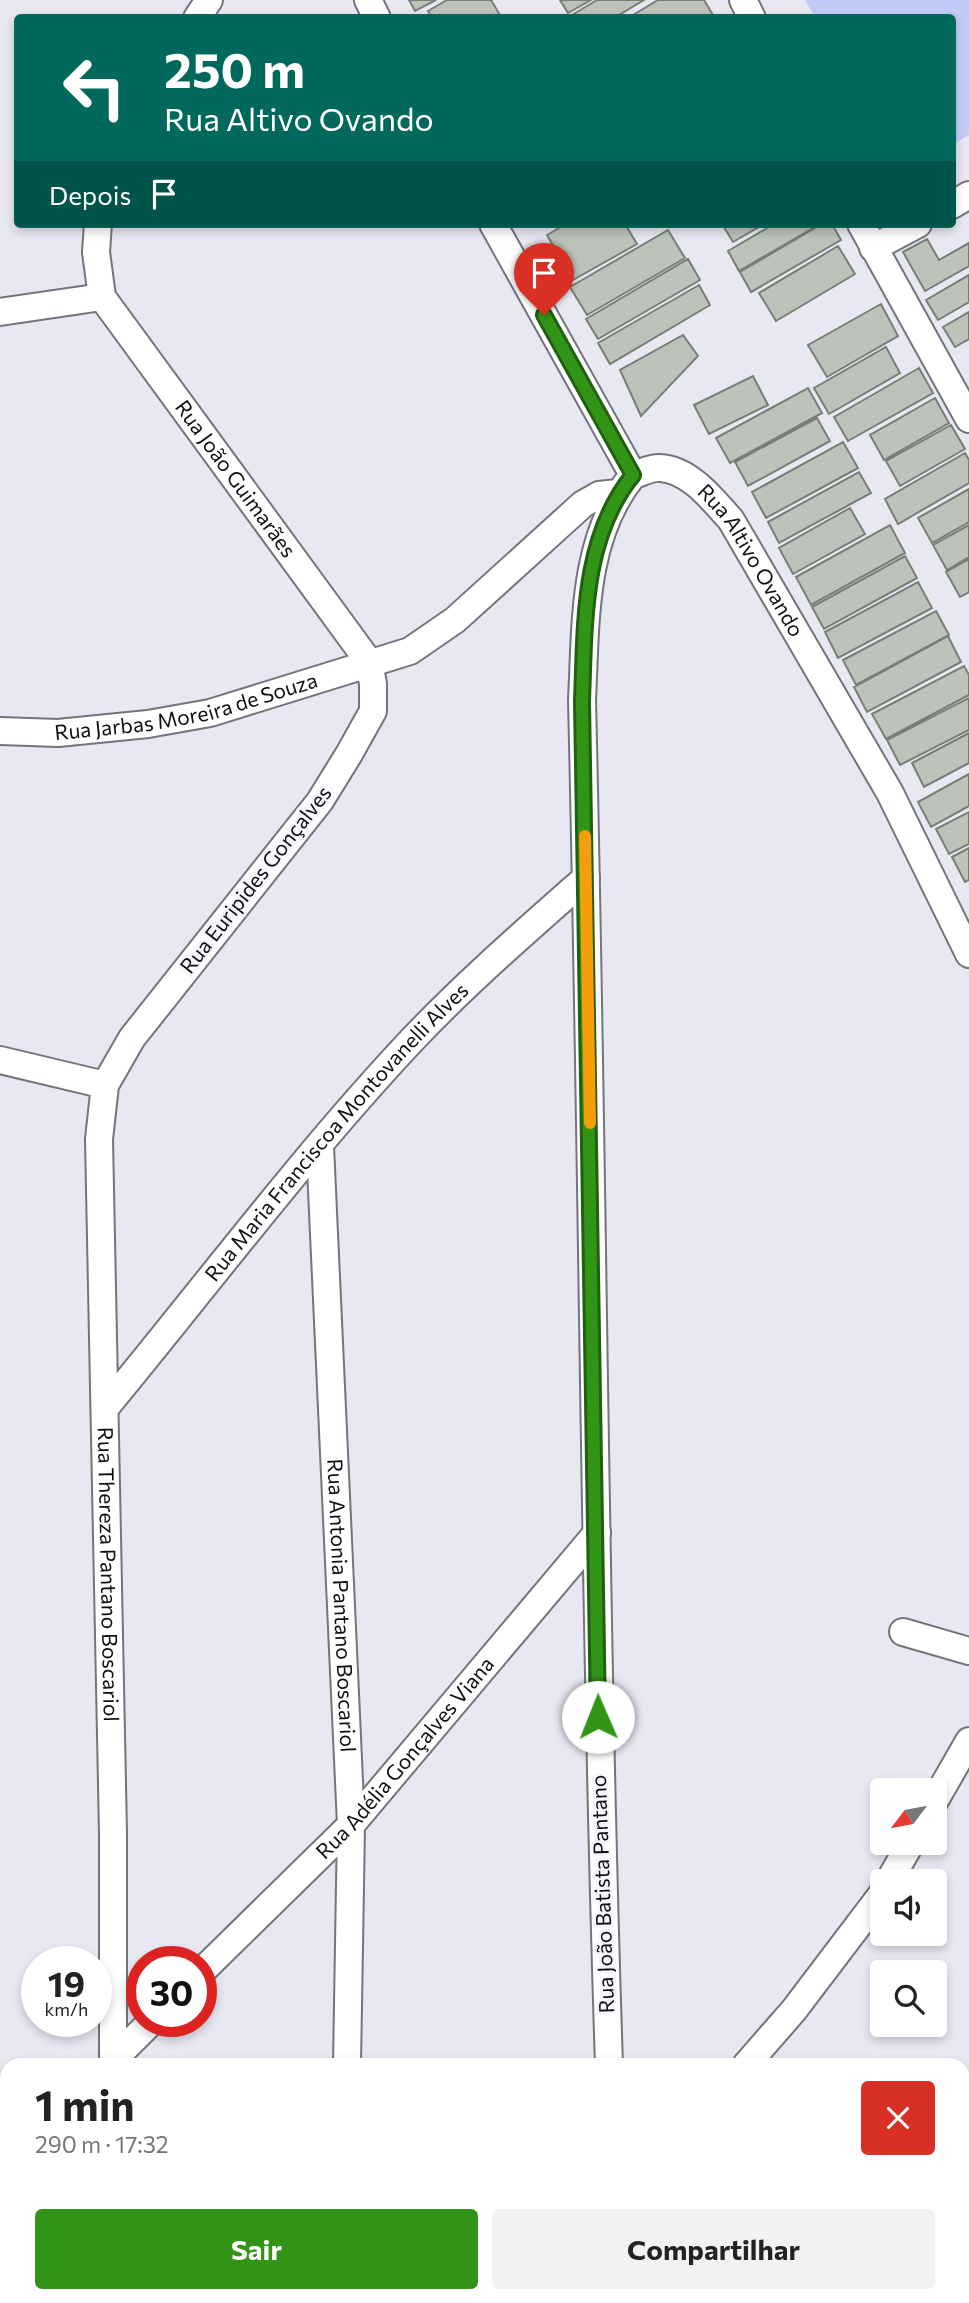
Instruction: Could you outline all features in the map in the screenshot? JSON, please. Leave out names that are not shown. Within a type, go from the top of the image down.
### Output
[{"type":"street","points":[[0,312],[102,297],[96,252],[99,228]]},
{"type":"street","points":[[495,228],[625,484]]},
{"type":"street","points":[[863,228],[969,419]]},
{"type":"street","points":[[873,248],[910,228]]},
{"type":"street","name":"Rua João Guimarães","points":[[102,297],[369,662]]},
{"type":"street","name":"Rua Altivo Ovando","points":[[369,662],[410,650],[424,642],[472,605],[583,504],[659,467],[678,472],[707,493],[731,520],[890,793],[969,954]]},
{"type":"street","name":"Rua João Batista Pantano","points":[[609,2058],[597,1690],[597,1533],[582,701],[586,602],[602,526],[625,484]]},
{"type":"street","name":"Rua Jarbas Moreira de Souza","points":[[0,731],[58,733],[148,724],[210,713],[369,662]]},
{"type":"street","name":"Rua Euripides Gonçalves","points":[[105,1084],[132,1038],[304,822],[349,754],[373,711],[373,684],[369,662]]},
{"type":"street","name":"Rua Maria Franciscoa Montovanelli Alves","points":[[106,1407],[320,1146],[412,1041],[516,939],[586,878]]},
{"type":"street","points":[[0,1060],[105,1084]]},
{"type":"street","name":"Rua Thereza Pantano Boscariol","points":[[105,1084],[99,1139],[106,1407],[113,2058]]},
{"type":"street","name":"Rua Antonia Pantano Boscariol","points":[[320,1146],[351,1825],[347,2058]]},
{"type":"street","name":"Rua Adélia Gonçalves Viana","points":[[217,1956],[351,1825],[597,1533]]},
{"type":"street","points":[[903,1632],[969,1651]]},
{"type":"street","points":[[947,1779],[969,1741]]},
{"type":"street","points":[[752,2058],[794,2010],[870,1910]]},
{"type":"street","points":[[117,2058],[137,2037]]},
{"type":"shaded area","points":[[805,0],[969,0],[969,135],[956,143],[956,14],[813,14]]},
{"type":"building","points":[[409,0],[436,0],[415,11]]},
{"type":"building","points":[[447,0],[491,0],[499,14],[430,14],[428,11]]},
{"type":"building","points":[[560,0],[591,0],[568,13]]},
{"type":"building","points":[[597,0],[644,0],[621,14],[574,14]]},
{"type":"building","points":[[658,0],[704,0],[712,14],[635,14]]},
{"type":"building","points":[[559,228],[627,228],[637,244],[573,280],[547,235]]},
{"type":"building","points":[[724,228],[757,228],[733,242]]},
{"type":"building","points":[[767,228],[813,228],[739,271],[728,251]]},
{"type":"building","points":[[815,228],[834,228],[841,240],[751,292],[740,272]]},
{"type":"building","points":[[668,230],[685,258],[587,315],[570,287]]},
{"type":"building","points":[[927,239],[939,260],[969,243],[969,266],[925,291],[903,252]]},
{"type":"building","points":[[838,246],[855,274],[776,321],[759,293]]},
{"type":"building","points":[[688,259],[700,280],[598,339],[586,319]]},
{"type":"building","points":[[969,275],[969,302],[938,320],[926,300]]},
{"type":"building","points":[[699,285],[710,305],[610,364],[598,343]]},
{"type":"building","points":[[881,304],[898,336],[827,377],[808,345]]},
{"type":"building","points":[[969,312],[969,339],[955,347],[943,327]]},
{"type":"building","points":[[683,335],[698,356],[641,416],[620,370]]},
{"type":"building","points":[[886,347],[900,373],[829,414],[814,388]]},
{"type":"building","points":[[919,368],[933,393],[848,441],[834,417]]},
{"type":"building","points":[[753,376],[768,405],[709,434],[694,405]]},
{"type":"building","points":[[808,388],[822,413],[730,463],[716,438]]},
{"type":"building","points":[[935,398],[949,423],[884,460],[870,435]]},
{"type":"building","points":[[817,418],[830,441],[748,486],[735,462]]},
{"type":"building","points":[[951,425],[965,449],[900,486],[886,461]]},
{"type":"building","points":[[843,442],[858,468],[766,518],[752,492]]},
{"type":"building","points":[[965,453],[969,460],[969,483],[898,524],[885,499]]},
{"type":"building","points":[[859,472],[871,493],[779,543],[768,522]]},
{"type":"building","points":[[969,489],[969,522],[932,543],[918,518]]},
{"type":"building","points":[[850,508],[865,534],[793,574],[779,548]]},
{"type":"building","points":[[890,525],[905,553],[811,605],[796,577]]},
{"type":"building","points":[[969,525],[969,557],[947,570],[933,545]]},
{"type":"building","points":[[905,556],[917,578],[824,629],[812,607]]},
{"type":"building","points":[[969,559],[969,592],[960,597],[946,572]]},
{"type":"building","points":[[918,582],[932,608],[838,658],[825,632]]},
{"type":"building","points":[[936,611],[949,635],[856,685],[843,660]]},
{"type":"building","points":[[948,636],[961,662],[867,712],[854,687]]},
{"type":"building","points":[[964,666],[969,675],[969,695],[886,739],[872,714]]},
{"type":"building","points":[[969,698],[969,730],[900,765],[887,740]]},
{"type":"building","points":[[969,733],[969,763],[924,787],[912,763]]},
{"type":"building","points":[[969,774],[969,806],[931,827],[918,802]]},
{"type":"building","points":[[969,812],[969,844],[949,854],[936,829]]},
{"type":"building","points":[[969,848],[969,880],[965,882],[952,857]]},
{"type":"slow traffic","points":[[585,836],[590,1123]]},
{"type":"route","points":[[544,315],[633,475],[618,494],[602,526],[593,562],[586,602],[582,701],[598,1717]]}]
